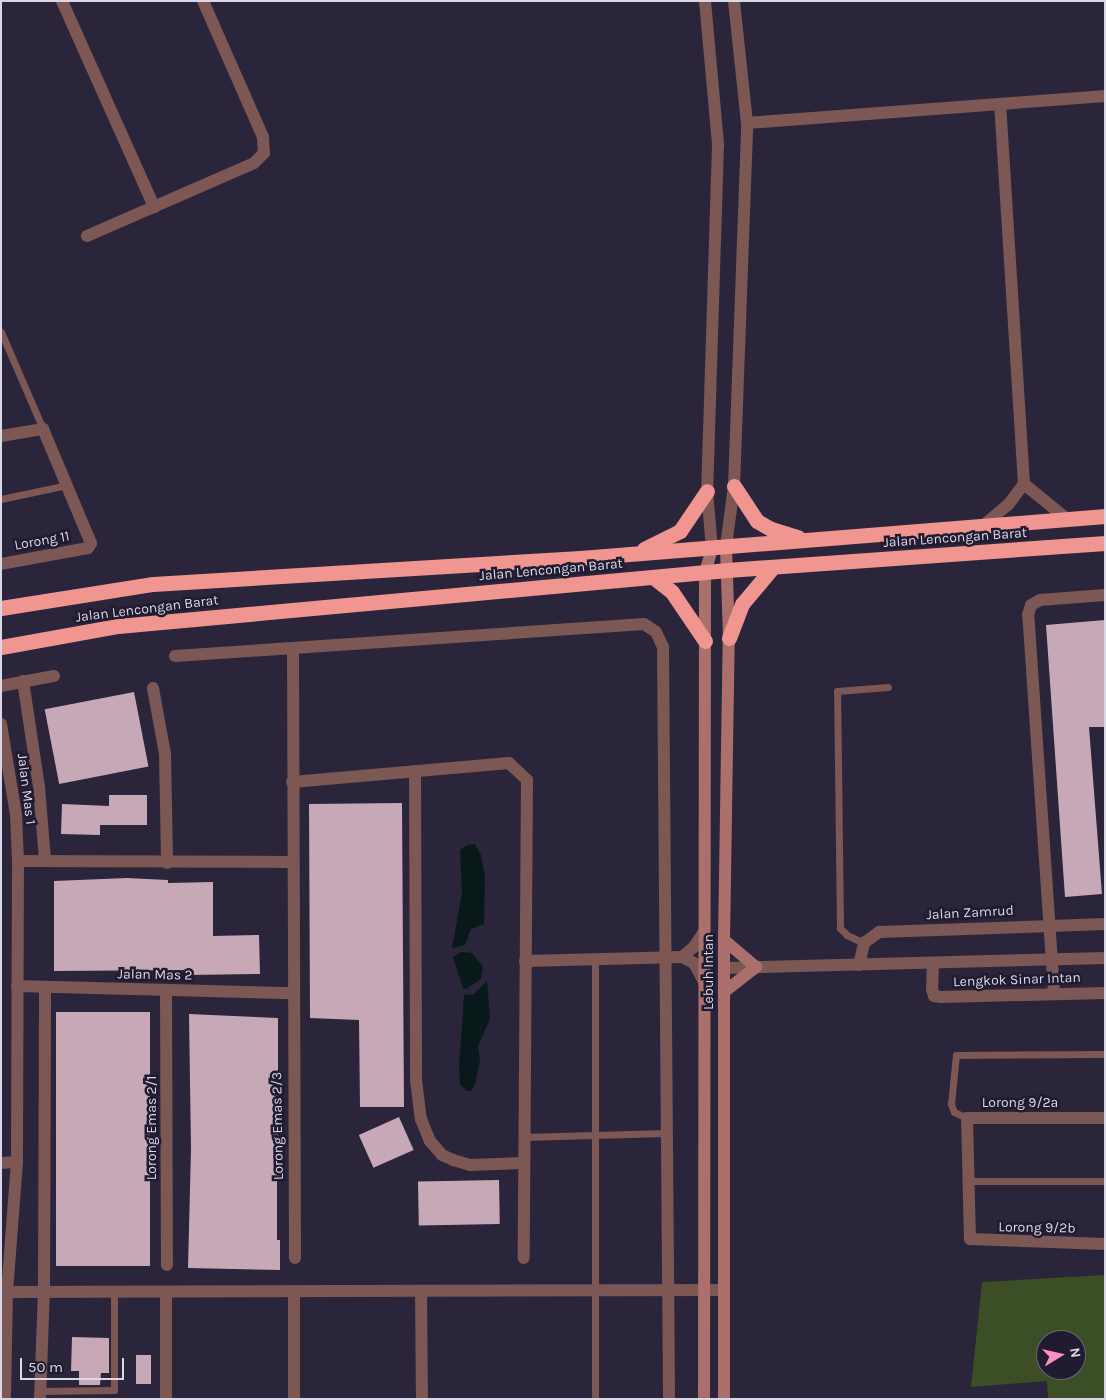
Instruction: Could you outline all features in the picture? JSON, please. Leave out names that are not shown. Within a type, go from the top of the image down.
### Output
[{"type":"highway","points":[[734,486],[757,520],[771,529],[807,539]]},
{"type":"highway","points":[[631,554],[680,531],[707,492]]},
{"type":"highway","name":"Jalan Lencongan Barat","points":[[1,608],[153,584],[631,554],[985,524],[1105,516]]},
{"type":"highway","name":"Jalan Lencongan Barat","points":[[1,647],[118,626],[727,570],[1105,543]]},
{"type":"highway","points":[[729,638],[742,604],[773,567]]},
{"type":"highway","points":[[653,577],[672,592],[705,641]]},
{"type":"main road","name":"Lebuh Intan","points":[[719,547],[727,570],[729,638],[724,940],[724,1399]]},
{"type":"main road","name":"Lebuh Intan","points":[[704,1399],[703,932],[705,573],[719,547]]},
{"type":"main road","points":[[724,940],[756,967],[724,992]]},
{"type":"street","points":[[62,1],[154,207]]},
{"type":"street","points":[[87,236],[254,162],[264,152],[263,137],[203,1]]},
{"type":"street","points":[[705,1],[718,145],[707,492],[719,547]]},
{"type":"street","points":[[719,547],[734,486],[747,123],[734,1]]},
{"type":"street","points":[[747,123],[1105,96]]},
{"type":"street","points":[[985,524],[1008,505],[1024,484],[1000,104]]},
{"type":"street","points":[[1,436],[43,429],[67,485]]},
{"type":"street","points":[[1024,484],[1067,519]]},
{"type":"street","name":"Lorong 11","points":[[1,564],[88,548],[91,543],[67,485]]},
{"type":"street","points":[[1054,992],[1052,924],[1028,615],[1032,605],[1040,600],[1105,595]]},
{"type":"street","points":[[175,656],[644,624],[656,632],[663,647],[668,1399]]},
{"type":"street","name":"Lorong Emas 2/3","points":[[293,648],[292,993],[295,1258]]},
{"type":"street","points":[[1,686],[54,676]]},
{"type":"street","points":[[23,681],[39,787],[44,860]]},
{"type":"street","points":[[154,688],[165,754],[167,863]]},
{"type":"street","name":"Jalan Mas 1","points":[[1,724],[16,815],[18,861],[17,1162],[8,1292],[4,1395]]},
{"type":"street","points":[[292,782],[509,763],[527,780],[523,1137],[524,1258]]},
{"type":"street","points":[[415,771],[416,1080],[421,1119],[430,1141],[442,1155],[453,1160],[470,1165],[523,1163]]},
{"type":"street","points":[[18,861],[292,862]]},
{"type":"street","name":"Jalan Zamrud","points":[[864,943],[879,932],[1052,924],[1105,924]]},
{"type":"street","points":[[682,957],[694,947],[703,932]]},
{"type":"street","points":[[859,964],[864,943]]},
{"type":"street","points":[[525,961],[682,957],[694,963],[703,980]]},
{"type":"street","points":[[724,968],[1053,961],[1105,958]]},
{"type":"street","name":"Lengkok Sinar Intan","points":[[934,963],[934,996],[1054,992],[1105,993]]},
{"type":"street","name":"Jalan Mas 2","points":[[17,986],[292,993]]},
{"type":"street","points":[[40,1395],[44,1292],[45,987]]},
{"type":"street","name":"Lorong Emas 2/1","points":[[166,990],[167,1265]]},
{"type":"street","name":"Lorong 9/2a","points":[[970,1240],[967,1181],[967,1118],[1105,1118]]},
{"type":"street","points":[[1,1163],[17,1162]]},
{"type":"street","name":"Lorong 9/2b","points":[[970,1240],[1105,1244]]},
{"type":"street","points":[[8,1292],[724,1290]]},
{"type":"street","points":[[422,1291],[422,1399]]},
{"type":"street","points":[[166,1292],[166,1399]]},
{"type":"street","points":[[294,1292],[294,1399]]},
{"type":"street","points":[[1,1322],[6,1340]]},
{"type":"lane","points":[[1,332],[43,429]]},
{"type":"lane","points":[[1,499],[67,485]]},
{"type":"lane","points":[[864,943],[847,935],[840,928],[837,691],[888,687]]},
{"type":"lane","points":[[595,959],[595,1399]]},
{"type":"lane","points":[[967,1118],[954,1112],[951,1104],[956,1055],[1105,1054]]},
{"type":"lane","points":[[523,1137],[666,1133]]},
{"type":"lane","points":[[967,1181],[1105,1181]]},
{"type":"lane","points":[[40,1395],[114,1390],[114,1292]]},
{"type":"green space","points":[[1105,1275],[1105,1399],[1048,1399],[1047,1381],[971,1387],[982,1282]]},
{"type":"shaded area","points":[[475,844],[481,855],[485,877],[484,924],[471,929],[465,945],[452,948],[462,893],[460,850],[467,845]]},
{"type":"shaded area","points":[[461,952],[472,953],[483,967],[481,979],[466,989],[463,988],[453,957]]},
{"type":"shaded area","points":[[487,981],[490,1019],[478,1046],[480,1060],[475,1084],[471,1091],[467,1091],[460,1085],[459,1067],[464,995],[474,994]]},
{"type":"building","points":[[1105,620],[1105,727],[1089,727],[1102,894],[1065,897],[1046,625]]},
{"type":"building","points":[[134,692],[149,767],[59,784],[45,709]]},
{"type":"building","points":[[109,795],[147,795],[147,825],[100,825],[100,835],[61,834],[62,804],[109,806]]},
{"type":"building","points":[[402,803],[404,1107],[360,1107],[359,1020],[310,1018],[309,804]]},
{"type":"building","points":[[127,878],[168,880],[168,883],[213,882],[213,936],[259,935],[260,974],[187,975],[187,970],[54,971],[54,881]]},
{"type":"building","points":[[56,1012],[150,1012],[150,1266],[56,1266]]},
{"type":"building","points":[[189,1014],[278,1018],[278,1152],[281,1152],[281,1181],[277,1181],[277,1240],[280,1240],[280,1270],[188,1268],[191,1149]]},
{"type":"building","points":[[399,1117],[414,1150],[373,1168],[359,1135]]},
{"type":"building","points":[[499,1180],[500,1224],[419,1225],[418,1181]]},
{"type":"building","points":[[72,1337],[109,1338],[109,1373],[101,1373],[100,1385],[79,1385],[79,1371],[71,1371]]},
{"type":"building","points":[[136,1355],[151,1355],[151,1384],[136,1384]]}]
